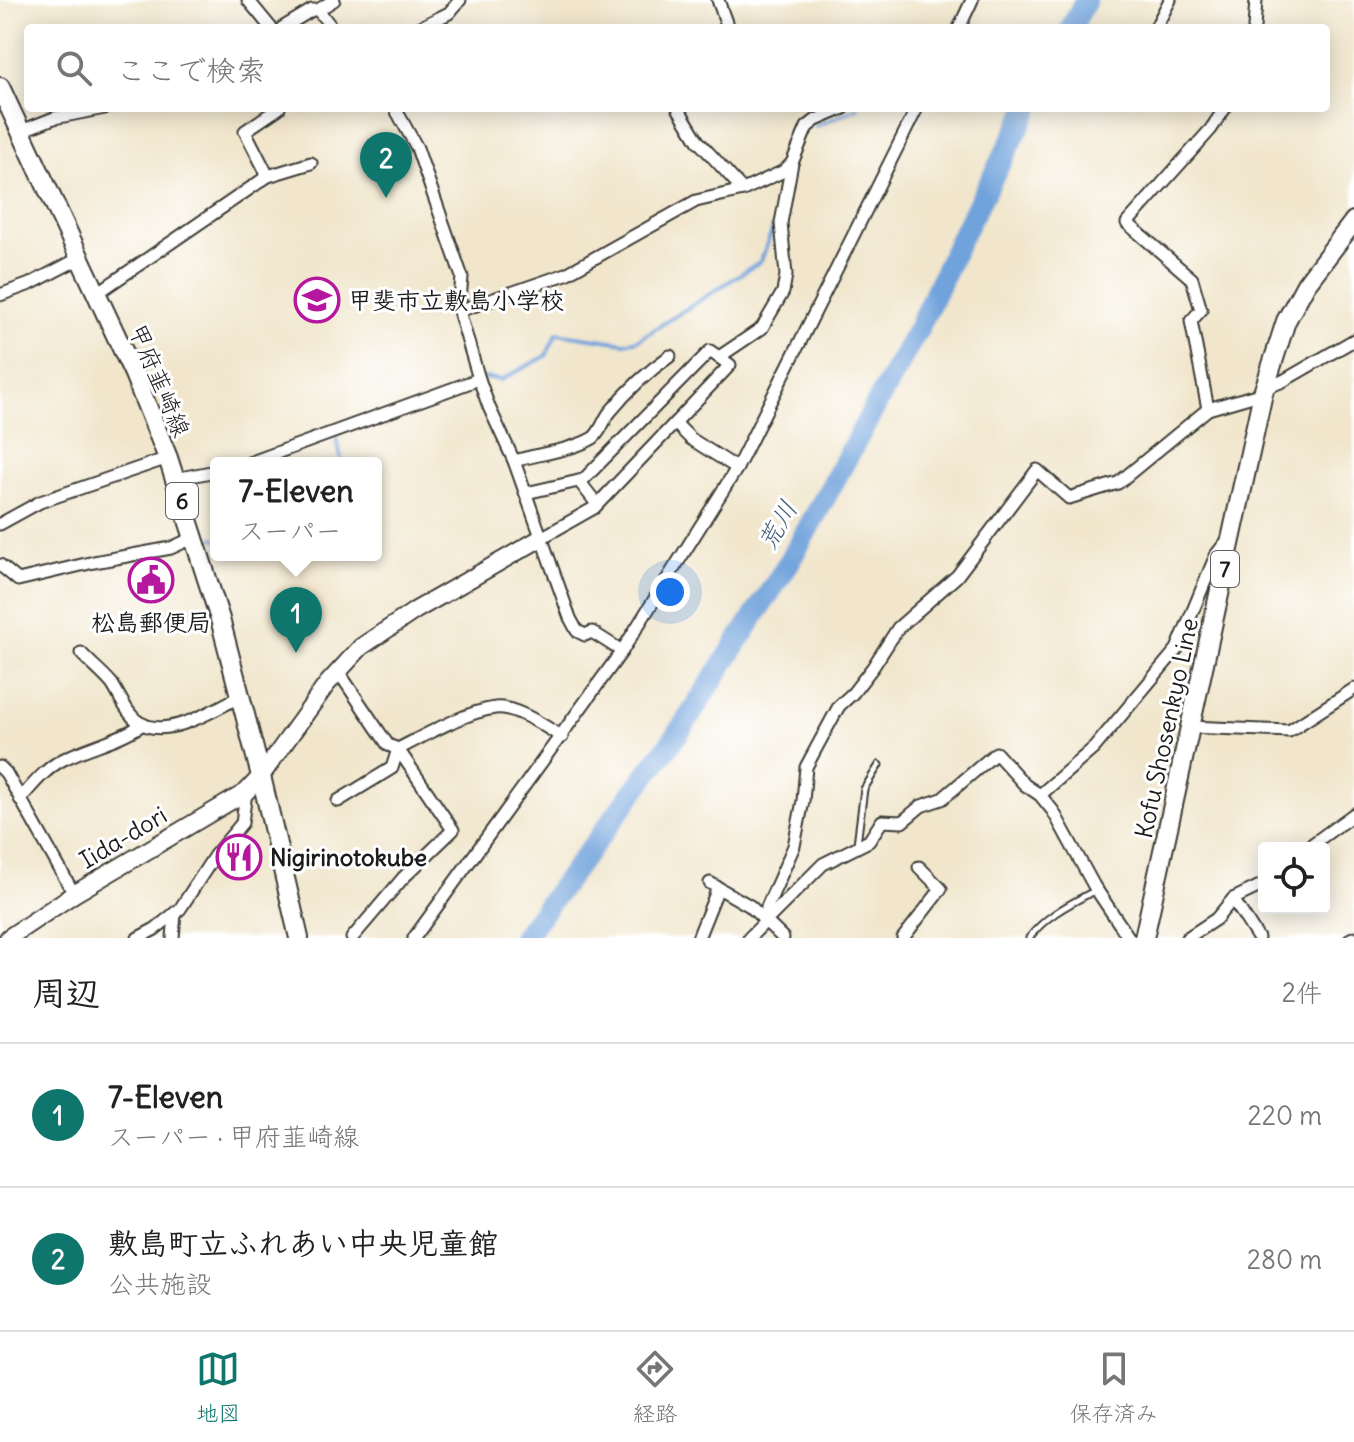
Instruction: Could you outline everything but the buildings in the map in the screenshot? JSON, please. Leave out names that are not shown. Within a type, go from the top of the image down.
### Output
[{"type":"main road","name":"甲府韮崎線","points":[[0,87],[134,374],[168,458],[195,537],[241,696],[299,938]]},
{"type":"main road","name":"Kofu Shosenkyo Line","points":[[1144,938],[1264,391],[1286,321],[1306,284],[1354,221]]},
{"type":"street","points":[[248,0],[268,24]]},
{"type":"street","points":[[289,24],[334,0]]},
{"type":"street","points":[[427,24],[449,13],[460,0]]},
{"type":"street","points":[[718,0],[727,24]]},
{"type":"street","points":[[961,24],[972,0]]},
{"type":"street","points":[[1158,24],[1170,0]]},
{"type":"street","points":[[1254,24],[1256,0]]},
{"type":"street","points":[[318,10],[329,24]]},
{"type":"street","points":[[21,131],[54,118],[85,112]]},
{"type":"street","points":[[268,176],[245,131],[273,112]]},
{"type":"street","points":[[397,112],[417,148],[462,277],[459,311],[479,379],[514,461],[577,631],[585,635],[592,632],[622,651]]},
{"type":"street","points":[[680,112],[698,141],[743,190]]},
{"type":"street","points":[[719,357],[762,328],[783,292],[786,275],[781,223],[792,163],[807,127],[835,112]]},
{"type":"street","points":[[414,938],[622,651],[737,468],[915,112]]},
{"type":"street","points":[[1208,409],[1191,321],[1201,310],[1192,279],[1127,223],[1211,129],[1222,112]]},
{"type":"street","points":[[96,294],[268,176],[311,163]]},
{"type":"street","points":[[459,311],[566,274],[696,201],[743,190],[784,171],[792,163]]},
{"type":"street","points":[[0,295],[30,284],[80,258]]},
{"type":"street","points":[[766,921],[767,907],[794,846],[806,767],[839,706],[873,667],[898,628],[957,576],[1037,470],[1069,498],[1118,483],[1208,409],[1264,391],[1354,340]]},
{"type":"street","points":[[526,493],[579,481],[710,351],[730,365],[597,504],[541,538]]},
{"type":"street","points":[[514,461],[554,452],[593,437],[620,401],[648,372],[670,356]]},
{"type":"street","points":[[265,457],[479,379]]},
{"type":"street","points":[[675,423],[691,439],[737,468]]},
{"type":"street","points":[[0,524],[40,502],[168,458]]},
{"type":"street","points":[[175,479],[210,472]]},
{"type":"street","points":[[579,481],[597,504]]},
{"type":"street","points":[[1040,795],[1094,748],[1177,649],[1216,555],[1233,533]]},
{"type":"street","points":[[0,565],[18,580],[171,548],[195,537]]},
{"type":"street","name":"Iida-dori","points":[[8,938],[74,894],[246,792],[338,671],[361,647],[416,610],[541,538]]},
{"type":"street","points":[[81,653],[110,682],[128,710],[143,724],[168,728],[182,725],[241,696]]},
{"type":"street","points":[[338,671],[388,745],[398,749],[453,830],[403,878],[352,938]]},
{"type":"street","points":[[1190,727],[1289,731],[1354,689]]},
{"type":"street","points":[[338,801],[392,768],[398,749],[448,724],[497,707],[531,718],[562,737]]},
{"type":"street","points":[[20,799],[49,769],[63,760],[125,736],[143,724]]},
{"type":"street","points":[[749,938],[823,864],[869,841],[882,821],[902,822],[921,806],[942,799],[996,753],[1053,811],[1097,890],[1129,938]]},
{"type":"street","points":[[2,774],[20,799],[74,894]]},
{"type":"street","points":[[138,938],[175,913],[201,879],[215,855],[242,823],[246,792]]},
{"type":"street","points":[[1315,842],[1354,814]]},
{"type":"street","points":[[903,938],[941,889],[919,867]]},
{"type":"street","points":[[698,938],[714,885],[750,906],[783,938]]},
{"type":"street","points":[[1187,938],[1216,919],[1233,899],[1258,887]]},
{"type":"street","points":[[1233,899],[1258,938]]},
{"type":"street","points":[[173,938],[175,913]]},
{"type":"lane","points":[[856,849],[864,789],[879,765]]},
{"type":"lane","points":[[1029,938],[1056,911],[1097,890]]},
{"type":"lane","points":[[1348,937],[1354,934]]},
{"type":"waterway","name":"荒川","points":[[1073,24],[1086,0]]},
{"type":"waterway","points":[[816,126],[849,112]]},
{"type":"waterway","name":"荒川","points":[[523,938],[679,732],[790,561],[919,327],[961,237],[1027,112]]},
{"type":"waterway","points":[[482,378],[501,380],[546,356],[557,333],[624,343],[638,340],[761,261],[777,217]]},
{"type":"waterway","points":[[336,434],[341,457]]},
{"type":"place","name":"敷島町立ふれあい中央児童館","points":[[386,198]]},
{"type":"place","name":"甲斐市立敷島小学校","points":[[317,300]]},
{"type":"place","name":"松島郵便局","points":[[151,580]]},
{"type":"place","name":"7-Eleven","points":[[296,653]]},
{"type":"place","name":"Nigirinotokube","points":[[239,857]]}]
